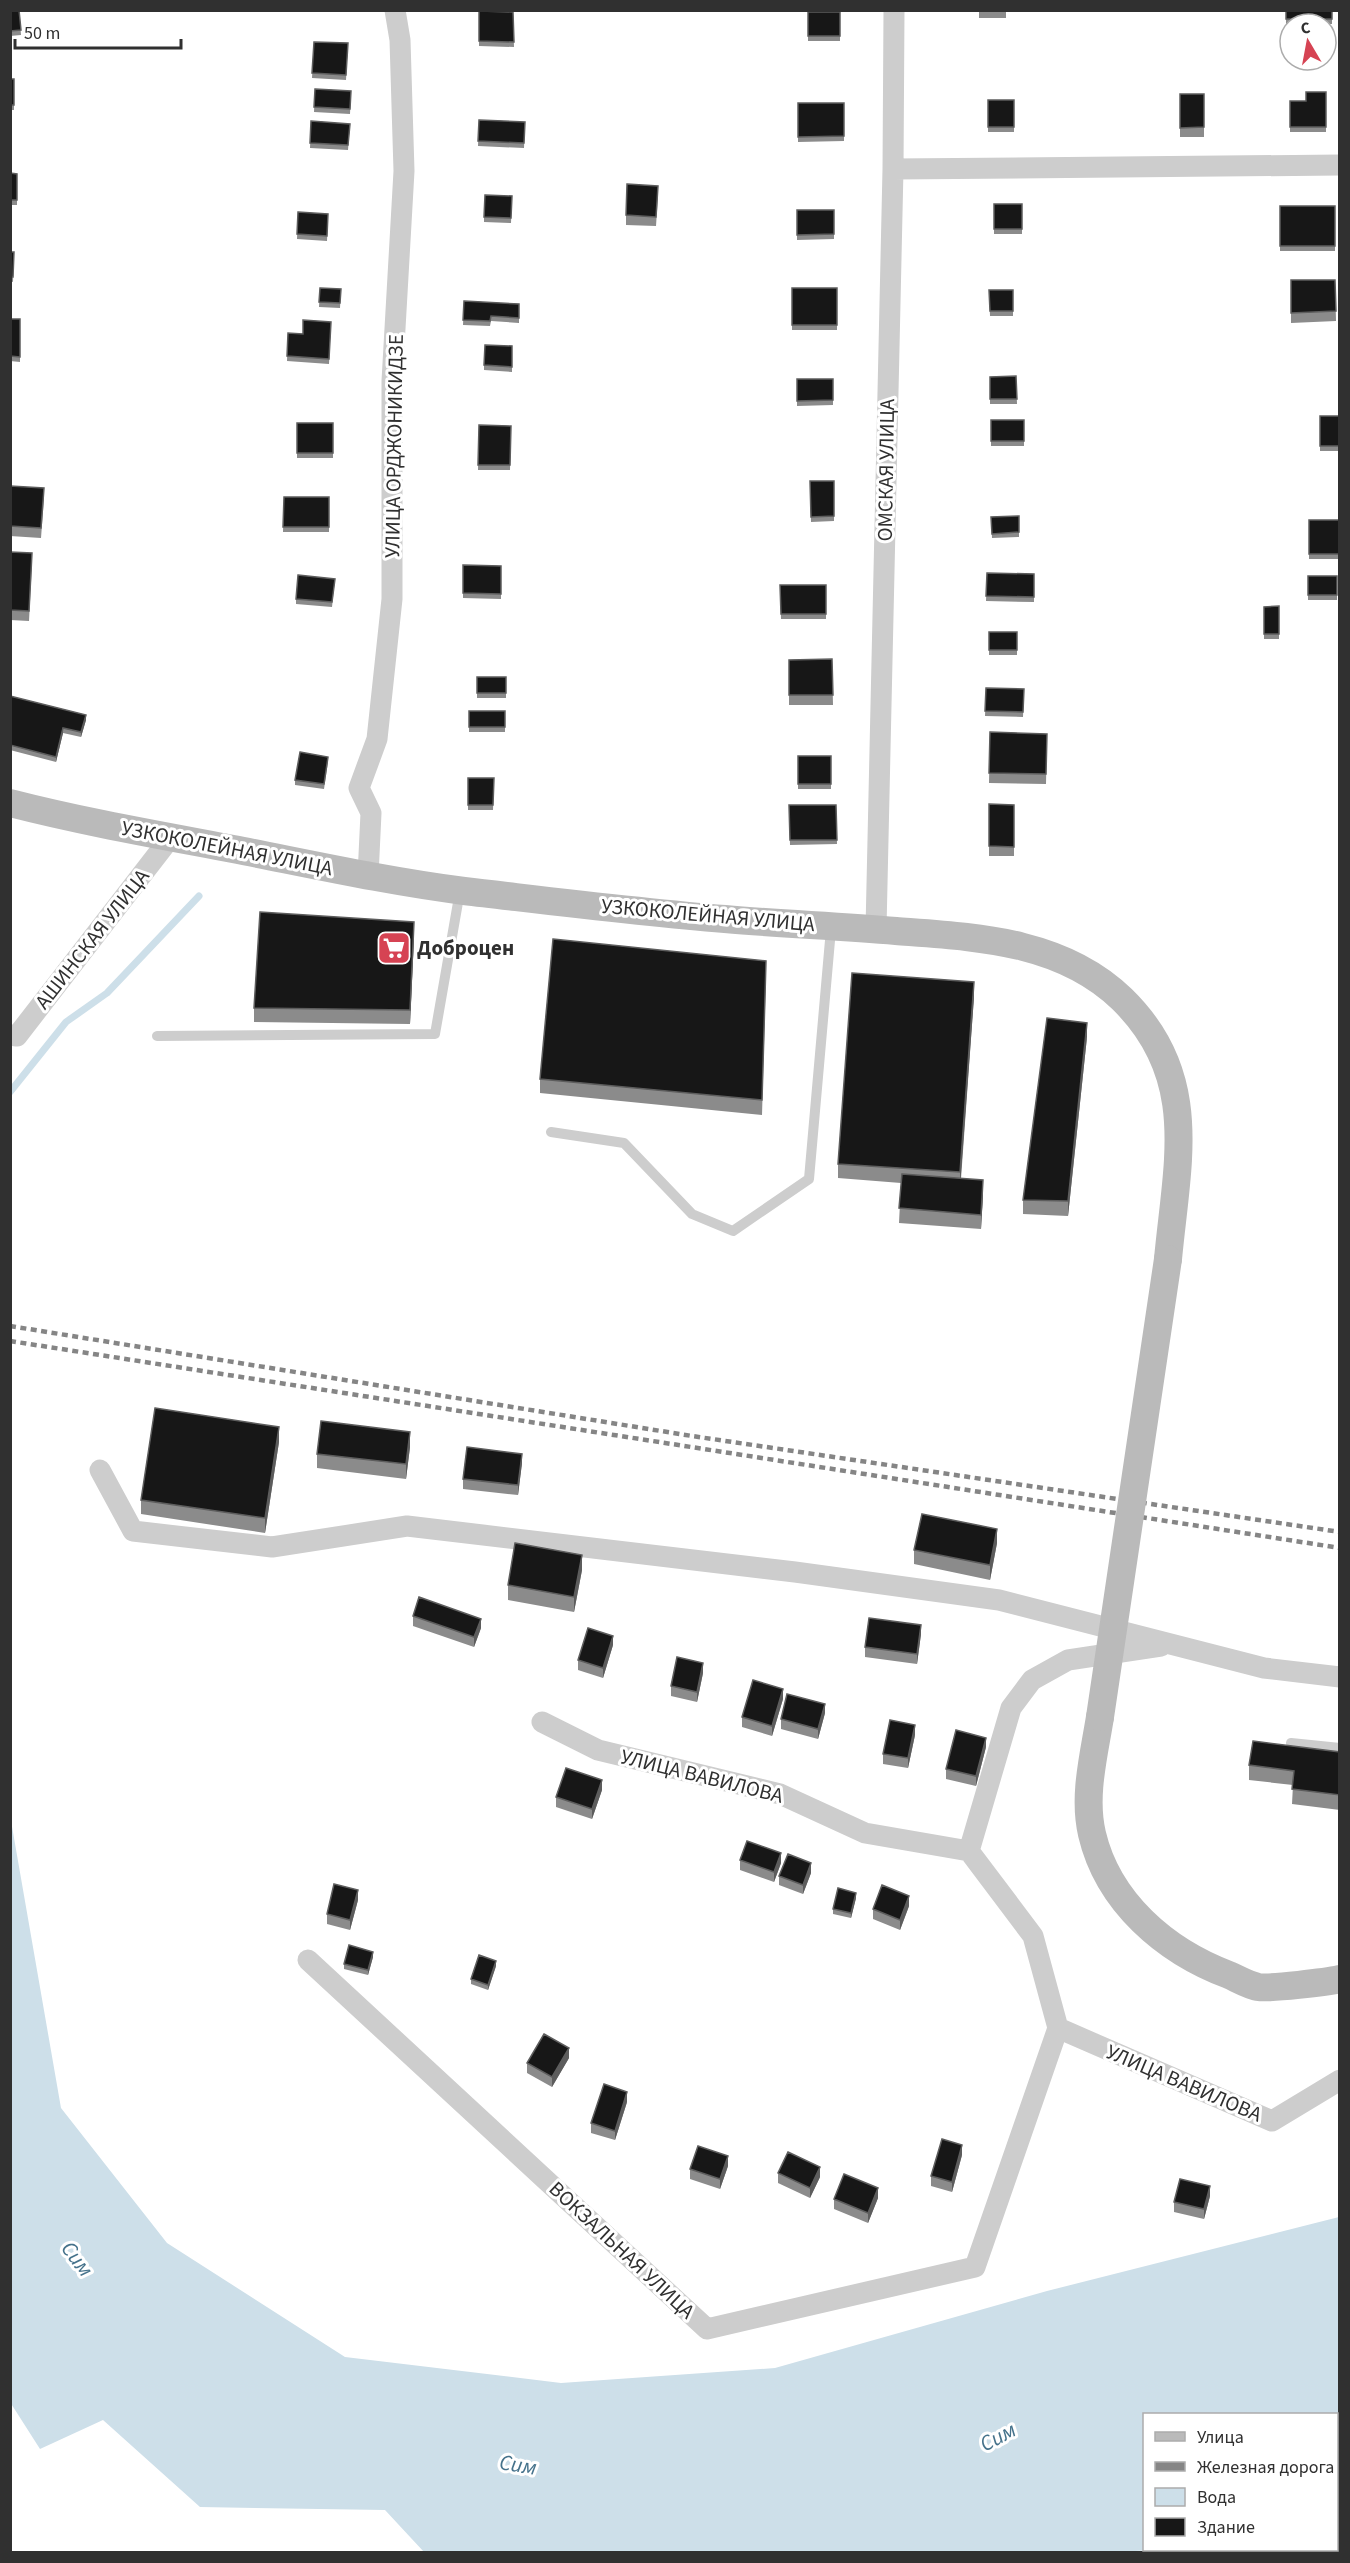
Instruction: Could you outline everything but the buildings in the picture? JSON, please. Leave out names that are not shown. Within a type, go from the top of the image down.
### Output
[{"type":"street","name":"УЛИЦА ОРДЖОНИКИДЗЕ","points":[[368,876],[371,813],[359,788],[377,739],[392,600],[392,381],[404,171],[400,40],[395,10]]},
{"type":"street","name":"ОМСКАЯ УЛИЦА","points":[[876,929],[893,169],[894,10]]},
{"type":"street","points":[[893,169],[1340,165]]},
{"type":"street","name":"УЗКОКОЛЕЙНАЯ УЛИЦА","points":[[10,803],[50,813],[368,876],[460,891],[726,919],[988,938],[1060,957],[1121,998],[1160,1046],[1179,1106],[1178,1169],[1168,1259],[1088,1796],[1092,1834],[1108,1876],[1127,1906],[1159,1938],[1212,1969],[1259,1987],[1340,1978]]},
{"type":"street","name":"АШИНСКАЯ УЛИЦА","points":[[10,1035],[17,1036],[171,837]]},
{"type":"street","points":[[100,1470],[133,1531],[272,1547],[407,1526],[783,1570],[999,1600],[1264,1668],[1340,1677]]},
{"type":"street","points":[[1058,2028],[1033,1936],[969,1851],[1011,1708],[1032,1680],[1068,1660],[1171,1644]]},
{"type":"street","name":"УЛИЦА ВАВИЛОВА","points":[[542,1722],[598,1750],[780,1794],[866,1833],[969,1851]]},
{"type":"street","name":"ВОКЗАЛЬНАЯ УЛИЦА","points":[[308,1960],[707,2329],[975,2267],[1058,2028]]},
{"type":"street","name":"УЛИЦА ВАВИЛОВА","points":[[1058,2028],[1272,2121],[1340,2080]]},
{"type":"lane","points":[[157,1036],[435,1034],[460,891]]},
{"type":"lane","points":[[551,1132],[624,1143],[692,1214],[733,1231],[809,1179],[831,926]]},
{"type":"lane","points":[[1291,1743],[1340,1748]]},
{"type":"water","name":"Сим","points":[[10,1815],[61,2108],[167,2243],[345,2357],[561,2383],[775,2368],[1047,2291],[1339,2217],[1339,2550],[1338,2413],[1143,2413],[1143,2551],[424,2552],[385,2510],[200,2507],[103,2420],[40,2449],[10,2402]]},
{"type":"waterway","points":[[10,1092],[66,1022],[107,993],[199,896]]},
{"type":"railway","points":[[10,1326],[692,1436],[1340,1532]]},
{"type":"railway","points":[[10,1341],[1340,1548]]},
{"type":"place","name":"Доброцен","points":[[394,948]]}]
